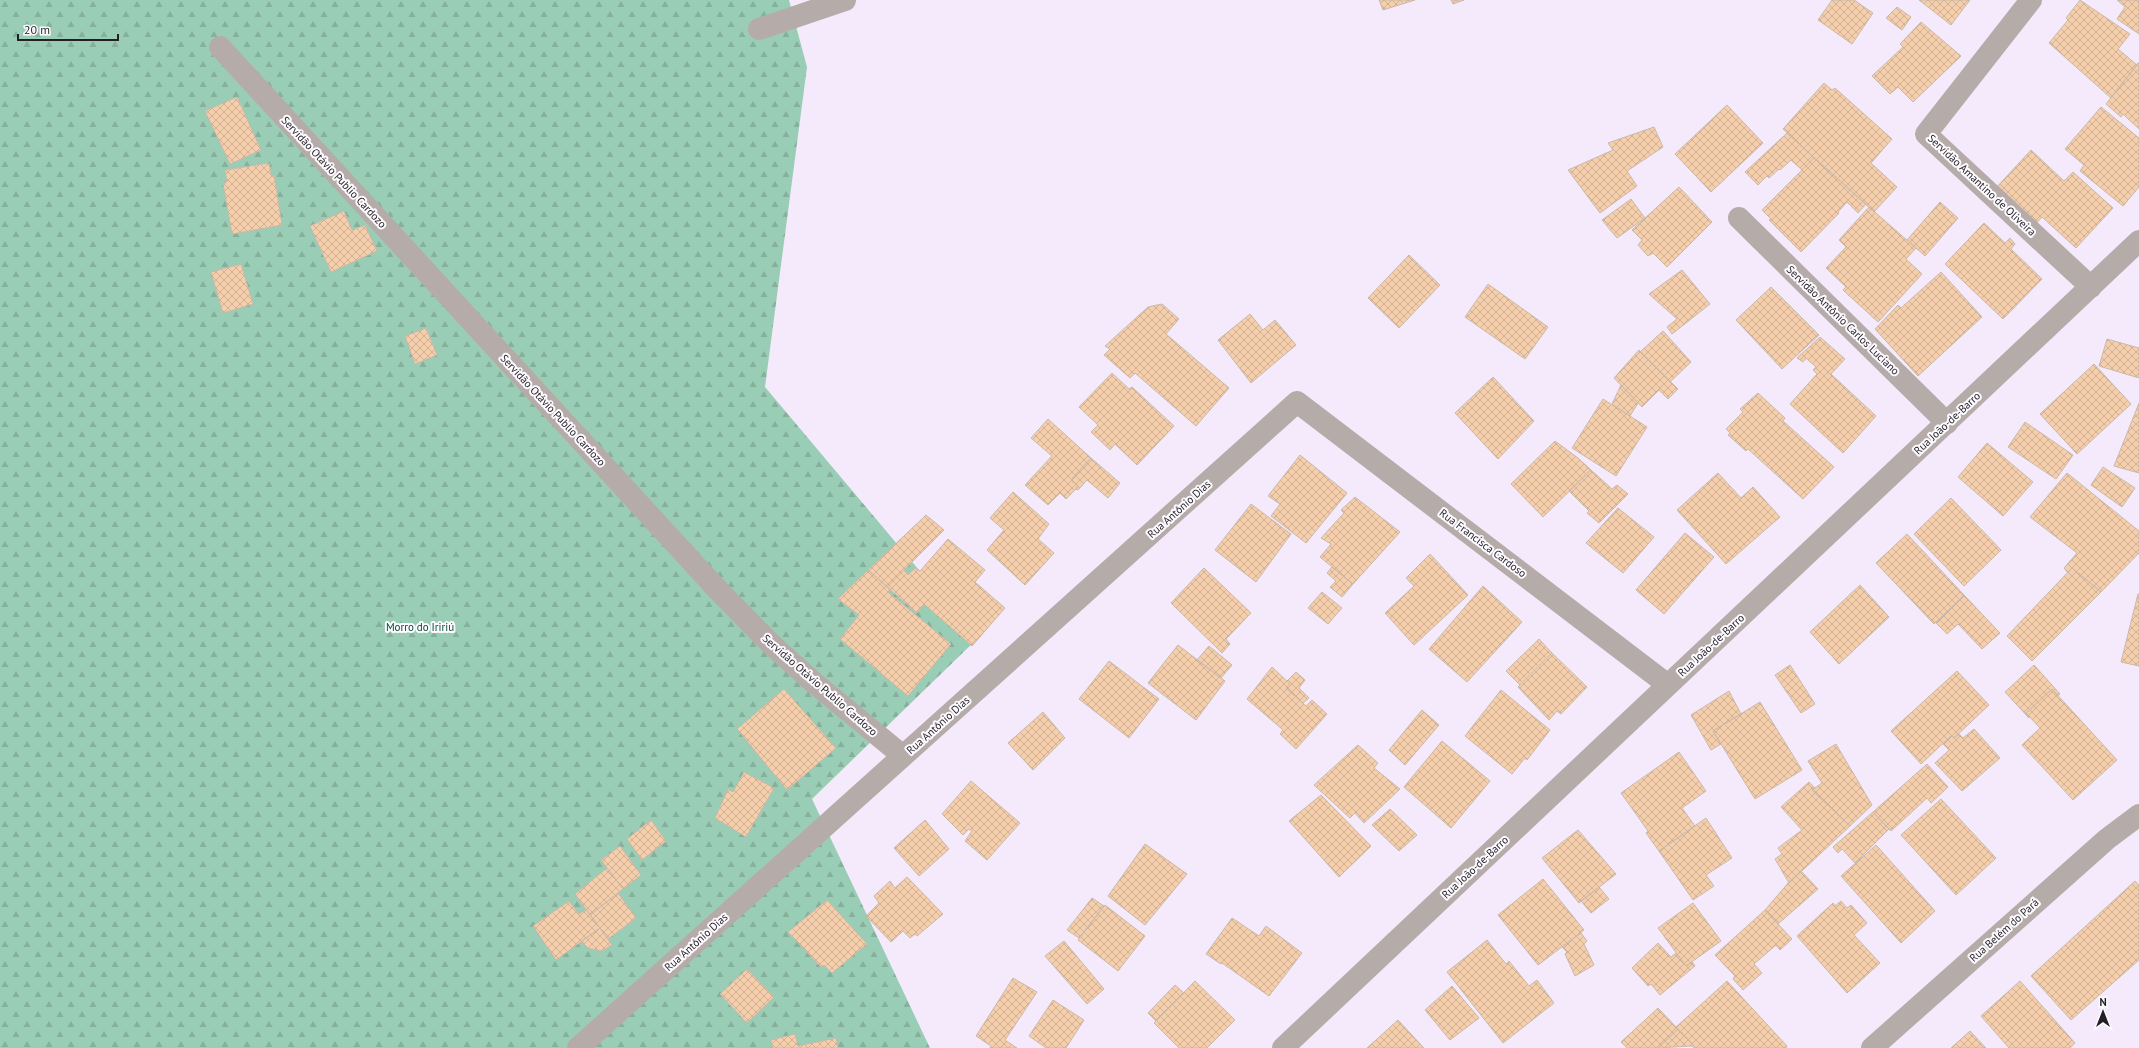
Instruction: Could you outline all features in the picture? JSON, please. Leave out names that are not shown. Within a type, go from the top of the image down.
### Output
[{"type":"street","points":[[759,29],[845,0]]},
{"type":"street","name":"Servidão Amantino de Oliveira","points":[[2031,0],[1926,134],[2091,287]]},
{"type":"street","name":"Servidão Otávio Publio Cardozo","points":[[220,47],[724,595],[771,644],[812,681],[903,756]]},
{"type":"street","name":"Servidão Antônio Carlos Luciano","points":[[1739,218],[1947,423]]},
{"type":"street","name":"Rua João-de-Barro","points":[[1283,1048],[2139,241]]},
{"type":"street","name":"Rua Antônio Dias","points":[[578,1048],[1297,402]]},
{"type":"street","name":"Rua Francisca Cardoso","points":[[1297,402],[1668,685]]},
{"type":"street","name":"Rua Belém do Pará","points":[[1872,1048],[2107,839],[2139,815]]},
{"type":"green space","name":"Morro do Iririú","points":[[0,0],[789,0],[807,67],[765,387],[977,639],[812,799],[930,1048],[0,1048]]},
{"type":"building","points":[[1379,0],[1415,0],[1383,10]]},
{"type":"building","points":[[1451,0],[1464,0],[1453,4]]},
{"type":"building","points":[[1832,0],[1854,0],[1873,13],[1852,44],[1818,20]]},
{"type":"building","points":[[1919,0],[1970,0],[1951,25]]},
{"type":"building","points":[[2080,0],[2130,34],[2118,49],[2137,65],[2111,98],[2049,43],[2068,20],[2066,18]]},
{"type":"building","points":[[2117,0],[2139,0],[2139,34],[2117,19],[2125,7]]},
{"type":"building","points":[[1897,7],[1911,17],[1902,30],[1886,18]]},
{"type":"building","points":[[1921,22],[1961,56],[1913,102],[1898,87],[1890,94],[1872,76],[1903,47],[1900,44]]},
{"type":"building","points":[[2138,63],[2139,129],[2123,114],[2121,117],[2106,104]]},
{"type":"building","points":[[1824,83],[1832,90],[1835,88],[1892,139],[1871,163],[1897,187],[1874,212],[1783,129]]},
{"type":"building","points":[[237,97],[261,150],[230,164],[205,111]]},
{"type":"building","points":[[1727,105],[1763,143],[1711,192],[1675,154]]},
{"type":"building","points":[[2101,107],[2139,138],[2139,187],[2123,206],[2080,171],[2084,165],[2065,149]]},
{"type":"building","points":[[1654,127],[1663,147],[1627,171],[1637,186],[1600,213],[1568,170],[1613,150],[1608,143]]},
{"type":"building","points":[[1787,133],[1814,158],[1802,170],[1791,160],[1769,178],[1767,176],[1758,185],[1745,172]]},
{"type":"building","points":[[2031,150],[2064,181],[2073,172],[2113,208],[2076,248],[2042,217],[2033,227],[1995,189]]},
{"type":"building","points":[[1814,158],[1866,204],[1858,213],[1847,202],[1838,212],[1839,213],[1801,252],[1769,220],[1771,219],[1762,210]]},
{"type":"building","points":[[269,163],[271,175],[274,175],[282,225],[232,234],[223,183],[227,182],[225,170]]},
{"type":"building","points":[[1679,187],[1712,222],[1667,267],[1653,253],[1648,256],[1638,245],[1642,240],[1632,230]]},
{"type":"building","points":[[1631,199],[1645,218],[1617,238],[1602,220]]},
{"type":"building","points":[[1940,202],[1958,218],[1925,256],[1907,240]]},
{"type":"building","points":[[1869,207],[1916,248],[1906,259],[1922,274],[1878,322],[1843,290],[1846,287],[1826,268],[1846,247],[1839,240]]},
{"type":"building","points":[[344,211],[352,230],[365,225],[377,251],[331,272],[310,226]]},
{"type":"building","points":[[1984,223],[2005,243],[2010,238],[2015,244],[2011,249],[2042,279],[2003,319],[1945,264]]},
{"type":"building","points":[[1409,255],[1440,285],[1399,328],[1368,298]]},
{"type":"building","points":[[241,264],[253,304],[223,313],[211,272]]},
{"type":"building","points":[[1682,270],[1710,304],[1672,334],[1667,327],[1677,319],[1649,294]]},
{"type":"building","points":[[1941,272],[1982,317],[1918,376],[1875,329],[1898,305],[1901,308]]},
{"type":"building","points":[[1488,284],[1548,327],[1525,359],[1465,317]]},
{"type":"building","points":[[1771,287],[1819,335],[1782,369],[1736,320]]},
{"type":"building","points":[[1162,304],[1179,319],[1166,334],[1229,388],[1196,426],[1135,373],[1130,378],[1104,355],[1110,349],[1105,346],[1148,307]]},
{"type":"building","points":[[1250,314],[1263,330],[1275,320],[1296,345],[1251,383],[1218,340]]},
{"type":"building","points":[[426,328],[437,355],[415,364],[405,336]]},
{"type":"building","points":[[1663,331],[1691,362],[1670,382],[1640,352]]},
{"type":"building","points":[[1820,337],[1845,359],[1831,374],[1876,416],[1843,453],[1790,404],[1817,374],[1813,370],[1816,367],[1806,358],[1803,362],[1797,358]]},
{"type":"building","points":[[2107,339],[2139,348],[2139,378],[2099,366]]},
{"type":"building","points":[[1639,350],[1678,389],[1668,399],[1659,390],[1642,407],[1614,378]]},
{"type":"building","points":[[2094,364],[2131,404],[2077,454],[2040,414]]},
{"type":"building","points":[[1112,373],[1129,389],[1132,387],[1174,426],[1137,465],[1115,444],[1110,450],[1091,432],[1098,425],[1079,407]]},
{"type":"building","points":[[1493,377],[1534,421],[1498,459],[1455,413]]},
{"type":"building","points":[[1621,385],[1638,403],[1630,416],[1612,404]]},
{"type":"building","points":[[1758,393],[1785,418],[1783,421],[1834,467],[1803,499],[1748,449],[1746,451],[1728,435],[1730,433],[1726,429],[1743,412],[1740,409]]},
{"type":"building","points":[[1603,399],[1647,427],[1616,476],[1572,448]]},
{"type":"building","points":[[2139,403],[2139,473],[2114,466]]},
{"type":"building","points":[[1048,419],[1091,458],[1071,480],[1078,486],[1076,489],[1066,499],[1060,493],[1048,505],[1025,485],[1052,456],[1031,438]]},
{"type":"building","points":[[2025,422],[2073,455],[2056,479],[2008,447]]},
{"type":"building","points":[[1555,441],[1591,470],[1543,517],[1511,484]]},
{"type":"building","points":[[1987,443],[2033,482],[2003,516],[1958,477]]},
{"type":"building","points":[[1300,455],[1347,493],[1306,543],[1271,516],[1280,504],[1268,496]]},
{"type":"building","points":[[1091,458],[1120,483],[1108,498],[1087,480],[1078,490],[1076,489],[1078,486],[1071,480]]},
{"type":"building","points":[[2103,467],[2135,488],[2122,507],[2091,485]]},
{"type":"building","points":[[1591,470],[1612,489],[1617,485],[1628,494],[1599,523],[1587,513],[1589,511],[1569,491]]},
{"type":"building","points":[[1718,473],[1741,498],[1753,487],[1780,517],[1726,564],[1677,510]]},
{"type":"building","points":[[2067,473],[2139,531],[2139,553],[2101,592],[2072,568],[2068,573],[2064,568],[2077,553],[2030,517]]},
{"type":"building","points":[[1013,492],[1049,524],[1038,539],[1054,553],[1025,585],[987,550],[1004,530],[990,518]]},
{"type":"building","points":[[1355,497],[1400,532],[1353,584],[1320,557],[1331,544],[1321,538],[1344,513],[1341,510]]},
{"type":"building","points":[[1951,498],[2001,550],[1964,586],[1914,534]]},
{"type":"building","points":[[1251,504],[1291,534],[1256,582],[1215,550]]},
{"type":"building","points":[[1618,508],[1654,537],[1623,573],[1586,543]]},
{"type":"building","points":[[926,515],[944,530],[887,587],[868,570]]},
{"type":"building","points":[[1685,533],[1714,557],[1664,614],[1636,590]]},
{"type":"building","points":[[1907,534],[1964,595],[1934,624],[1876,563]]},
{"type":"building","points":[[948,539],[985,570],[975,582],[1005,608],[972,646],[924,604],[917,613],[887,587],[904,570],[908,575],[915,568],[920,571]]},
{"type":"building","points":[[1430,554],[1468,595],[1414,645],[1385,613],[1414,586],[1406,578]]},
{"type":"building","points":[[1332,567],[1353,584],[1342,597],[1330,587],[1336,581],[1327,573]]},
{"type":"building","points":[[1204,568],[1251,613],[1226,639],[1230,644],[1222,653],[1171,603]]},
{"type":"building","points":[[2072,568],[2101,592],[2032,661],[2007,636]]},
{"type":"building","points":[[868,570],[890,589],[888,592],[951,644],[908,696],[840,639],[859,615],[838,599]]},
{"type":"building","points":[[1860,585],[1889,617],[1839,664],[1810,632]]},
{"type":"building","points":[[1483,586],[1522,622],[1467,682],[1429,649]]},
{"type":"building","points":[[1322,592],[1342,608],[1328,624],[1308,608]]},
{"type":"building","points":[[2139,594],[2139,666],[2121,662]]},
{"type":"building","points":[[1964,595],[2000,633],[1982,649],[1958,624],[1947,634],[1936,623]]},
{"type":"building","points":[[1539,639],[1552,653],[1520,685],[1506,671]]},
{"type":"building","points":[[1178,645],[1225,681],[1196,720],[1148,683]]},
{"type":"building","points":[[1209,646],[1232,665],[1221,678],[1197,660]]},
{"type":"building","points":[[1552,653],[1587,687],[1561,714],[1557,711],[1549,720],[1518,687]]},
{"type":"building","points":[[1109,661],[1159,699],[1129,738],[1079,699]]},
{"type":"building","points":[[1790,665],[1815,704],[1801,713],[1775,675]]},
{"type":"building","points":[[2034,665],[2060,694],[2058,696],[2052,689],[2026,713],[2030,717],[2029,718],[2005,692]]},
{"type":"building","points":[[1272,667],[1290,684],[1286,688],[1306,706],[1312,700],[1327,714],[1296,749],[1280,734],[1283,730],[1247,699]]},
{"type":"building","points":[[1957,671],[1989,705],[1954,738],[1952,735],[1921,764],[1891,731]]},
{"type":"building","points":[[1296,672],[1305,680],[1299,688],[1309,698],[1303,703],[1286,688],[1290,684],[1287,681]]},
{"type":"building","points":[[784,689],[836,748],[787,790],[737,729]]},
{"type":"building","points":[[2052,689],[2117,760],[2073,800],[2022,745],[2040,728],[2026,713]]},
{"type":"building","points":[[1501,690],[1550,730],[1527,760],[1525,758],[1512,774],[1465,736]]},
{"type":"building","points":[[1729,691],[1741,714],[1713,731],[1721,744],[1711,750],[1691,715]]},
{"type":"building","points":[[1760,702],[1802,770],[1755,799],[1713,731]]},
{"type":"building","points":[[1422,710],[1439,725],[1405,765],[1389,750]]},
{"type":"building","points":[[1043,712],[1065,738],[1033,770],[1008,743]]},
{"type":"building","points":[[1974,729],[2000,758],[1962,791],[1935,763],[1949,750],[1943,744],[1952,735],[1954,738],[1959,734],[1963,738]]},
{"type":"building","points":[[1442,741],[1490,781],[1451,828],[1404,787]]},
{"type":"building","points":[[1836,744],[1872,805],[1850,826],[1812,790],[1822,783],[1808,761]]},
{"type":"building","points":[[1358,745],[1378,763],[1374,768],[1400,789],[1364,823],[1355,813],[1350,818],[1314,785]]},
{"type":"building","points":[[1679,752],[1706,791],[1682,808],[1695,826],[1659,851],[1646,833],[1648,831],[1621,793]]},
{"type":"building","points":[[1927,764],[1948,787],[1931,803],[1927,798],[1891,831],[1873,812]]},
{"type":"building","points":[[744,772],[774,788],[746,837],[715,818],[728,789],[733,792]]},
{"type":"building","points":[[971,781],[1020,823],[987,860],[965,841],[972,831],[969,829],[963,835],[942,814]]},
{"type":"building","points":[[1809,782],[1815,788],[1812,790],[1850,826],[1789,883],[1775,859],[1782,854],[1778,848],[1802,830],[1781,807]]},
{"type":"building","points":[[1321,795],[1371,846],[1339,877],[1289,821]]},
{"type":"building","points":[[1941,799],[1996,858],[1956,895],[1901,835]]},
{"type":"building","points":[[1390,809],[1417,835],[1399,851],[1372,825]]},
{"type":"building","points":[[1873,812],[1889,829],[1855,863],[1842,849],[1838,853],[1833,847]]},
{"type":"building","points":[[1706,818],[1732,858],[1706,875],[1714,886],[1693,900],[1659,851]]},
{"type":"building","points":[[651,820],[666,841],[642,860],[627,839]]},
{"type":"building","points":[[925,820],[949,849],[919,876],[894,848]]},
{"type":"building","points":[[1578,830],[1616,874],[1579,903],[1542,858]]},
{"type":"building","points":[[1145,844],[1187,874],[1145,925],[1108,896]]},
{"type":"building","points":[[1876,845],[1935,911],[1901,943],[1841,876]]},
{"type":"building","points":[[620,846],[641,875],[623,889],[601,860]]},
{"type":"building","points":[[607,868],[623,889],[590,915],[575,894]]},
{"type":"building","points":[[1801,871],[1818,889],[1778,924],[1765,910],[1789,882]]},
{"type":"building","points":[[907,877],[943,914],[917,936],[915,934],[910,938],[903,931],[891,942],[866,916],[879,903],[874,896],[890,881],[895,888]]},
{"type":"building","points":[[1543,879],[1584,930],[1538,965],[1498,915]]},
{"type":"building","points":[[2135,881],[2139,885],[2139,960],[2071,1020],[2031,976]]},
{"type":"building","points":[[1599,887],[1609,899],[1591,913],[1581,901]]},
{"type":"building","points":[[618,893],[636,918],[608,939],[590,915]]},
{"type":"building","points":[[1092,898],[1104,906],[1079,938],[1067,930]]},
{"type":"building","points":[[827,900],[867,944],[832,973],[824,965],[821,967],[788,932]]},
{"type":"building","points":[[569,901],[579,914],[586,909],[600,928],[556,960],[533,926]]},
{"type":"building","points":[[1841,901],[1847,908],[1851,905],[1867,923],[1854,935],[1880,963],[1847,993],[1797,936],[1833,903],[1835,906]]},
{"type":"building","points":[[1693,903],[1721,941],[1686,966],[1658,928]]},
{"type":"building","points":[[1105,905],[1145,936],[1118,971],[1078,940]]},
{"type":"building","points":[[1765,910],[1792,939],[1780,950],[1776,945],[1754,964],[1762,973],[1743,990],[1733,979],[1735,976],[1715,955]]},
{"type":"building","points":[[1232,918],[1259,936],[1266,926],[1302,953],[1269,996],[1222,963],[1221,964],[1206,954]]},
{"type":"building","points":[[600,928],[612,945],[602,951],[587,948],[582,941]]},
{"type":"building","points":[[1581,933],[1587,941],[1584,944],[1594,965],[1575,976],[1565,954],[1567,952],[1562,947]]},
{"type":"building","points":[[1487,940],[1506,964],[1509,961],[1529,986],[1537,980],[1554,1003],[1503,1043],[1447,972]]},
{"type":"building","points":[[1064,941],[1104,989],[1087,1004],[1045,956]]},
{"type":"building","points":[[1658,943],[1671,957],[1676,953],[1686,966],[1692,962],[1695,966],[1660,995],[1651,984],[1648,986],[1632,968]]},
{"type":"building","points":[[747,969],[774,997],[747,1023],[720,994]]},
{"type":"building","points":[[1013,978],[1037,992],[1005,1040],[1017,1048],[990,1048],[991,1046],[976,1036]]},
{"type":"building","points":[[1195,981],[1235,1020],[1207,1048],[1179,1048],[1154,1023]]},
{"type":"building","points":[[1727,981],[1787,1046],[1786,1048],[1696,1048],[1676,1027]]},
{"type":"building","points":[[2020,981],[2075,1043],[2070,1048],[2009,1048],[1981,1016]]},
{"type":"building","points":[[1175,985],[1184,993],[1156,1021],[1148,1013]]},
{"type":"building","points":[[1452,986],[1479,1018],[1450,1040],[1425,1010]]},
{"type":"building","points":[[1053,1000],[1084,1020],[1066,1048],[1046,1048],[1029,1036]]},
{"type":"building","points":[[1658,1008],[1678,1029],[1658,1048],[1627,1048],[1621,1042]]},
{"type":"building","points":[[1398,1020],[1424,1048],[1367,1048]]},
{"type":"building","points":[[1678,1029],[1696,1048],[1691,1046],[1658,1048]]},
{"type":"building","points":[[1970,1031],[1986,1048],[1951,1048]]},
{"type":"building","points":[[795,1034],[798,1046],[836,1038],[838,1048],[773,1048],[771,1040]]}]
